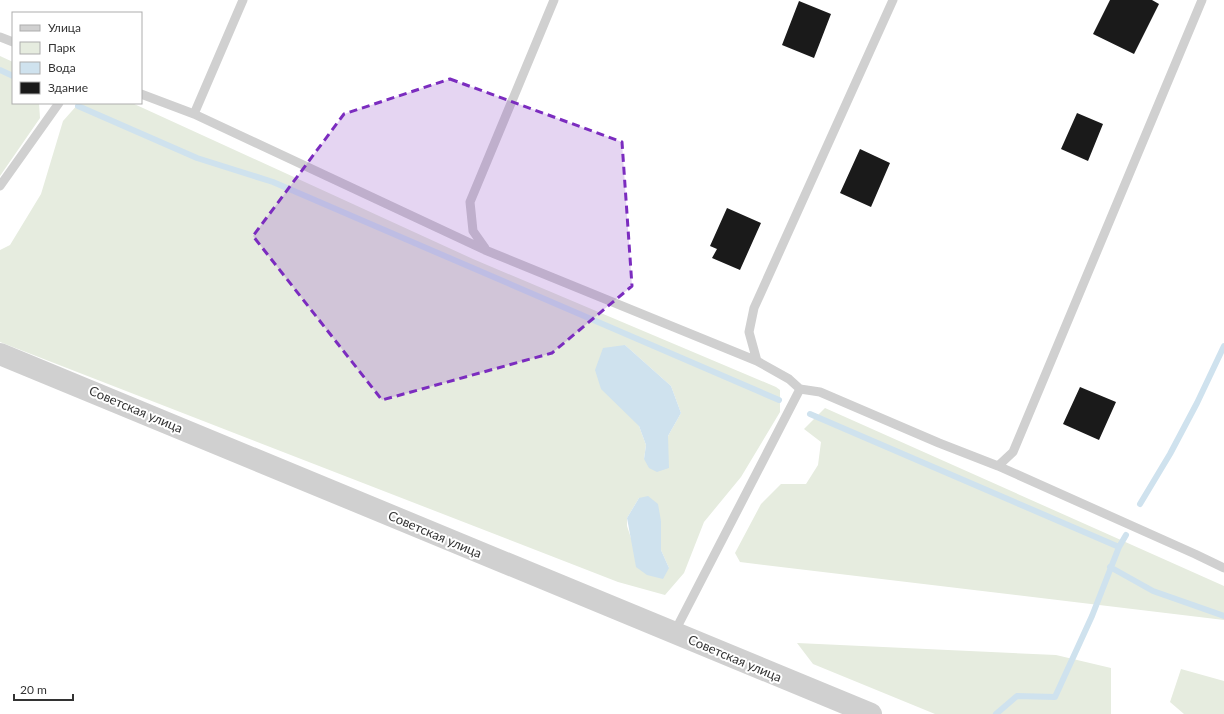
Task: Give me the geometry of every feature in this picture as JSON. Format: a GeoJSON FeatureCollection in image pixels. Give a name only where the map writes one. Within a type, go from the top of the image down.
{"type":"FeatureCollection","features":[{"type":"Feature","properties":{"kind":"street","name":"Советская улица"},"geometry":{"type":"LineString","coordinates":[[0,354],[871,714]]}},
{"type":"Feature","properties":{"kind":"lane"},"geometry":{"type":"LineString","coordinates":[[194,114],[243,0]]}},
{"type":"Feature","properties":{"kind":"lane"},"geometry":{"type":"LineString","coordinates":[[485,250],[473,231],[470,202],[554,0]]}},
{"type":"Feature","properties":{"kind":"lane"},"geometry":{"type":"LineString","coordinates":[[757,361],[749,332],[754,308],[893,0]]}},
{"type":"Feature","properties":{"kind":"lane"},"geometry":{"type":"LineString","coordinates":[[998,466],[1013,452],[1202,0]]}},
{"type":"Feature","properties":{"kind":"lane"},"geometry":{"type":"LineString","coordinates":[[0,37],[12,42]]}},
{"type":"Feature","properties":{"kind":"lane"},"geometry":{"type":"LineString","coordinates":[[142,94],[194,114],[485,250],[757,361],[789,379],[800,389],[820,392],[939,443],[998,466],[1224,568]]}},
{"type":"Feature","properties":{"kind":"lane"},"geometry":{"type":"LineString","coordinates":[[0,186],[58,104]]}},
{"type":"Feature","properties":{"kind":"lane"},"geometry":{"type":"LineString","coordinates":[[674,633],[800,389]]}},
{"type":"Feature","properties":{"kind":"highlighted area"},"geometry":{"type":"Polygon","coordinates":[[[450,79],[622,142],[632,286],[552,353],[382,400],[253,236],[344,114],[450,79]]]}},
{"type":"Feature","properties":{"kind":"green space"},"geometry":{"type":"Polygon","coordinates":[[[0,56],[12,62],[12,104],[39,104],[40,118],[0,176],[0,56]]]}},
{"type":"Feature","properties":{"kind":"green space"},"geometry":{"type":"Polygon","coordinates":[[[78,104],[134,104],[473,259],[776,387],[780,390],[780,412],[741,477],[704,522],[684,573],[665,595],[618,582],[0,342],[0,250],[10,245],[41,194],[63,121],[78,104]],[[625,345],[639,426],[646,445],[644,459],[668,468],[668,436],[681,413],[671,386],[625,345]],[[639,498],[627,518],[627,526],[633,544],[669,568],[661,550],[661,521],[639,498]]]}},
{"type":"Feature","properties":{"kind":"green space"},"geometry":{"type":"Polygon","coordinates":[[[825,408],[1224,586],[1224,620],[740,562],[735,553],[761,504],[781,484],[806,484],[818,465],[821,442],[804,429],[825,408]]]}},
{"type":"Feature","properties":{"kind":"green space"},"geometry":{"type":"Polygon","coordinates":[[[797,643],[1056,655],[1111,668],[1111,714],[935,714],[813,664],[797,643]]]}},
{"type":"Feature","properties":{"kind":"green space"},"geometry":{"type":"Polygon","coordinates":[[[1181,669],[1224,681],[1224,714],[1184,714],[1170,702],[1181,669]]]}},
{"type":"Feature","properties":{"kind":"water"},"geometry":{"type":"Polygon","coordinates":[[[625,345],[671,386],[681,413],[668,436],[669,468],[657,472],[649,468],[644,459],[646,445],[639,426],[601,389],[595,370],[603,348],[625,345]]]}},
{"type":"Feature","properties":{"kind":"water"},"geometry":{"type":"Polygon","coordinates":[[[648,496],[658,504],[661,521],[661,550],[669,568],[663,579],[647,575],[636,567],[627,518],[639,498],[648,496]]]}},
{"type":"Feature","properties":{"kind":"building"},"geometry":{"type":"Polygon","coordinates":[[[1110,0],[1152,0],[1159,4],[1134,54],[1093,34],[1110,0]]]}},
{"type":"Feature","properties":{"kind":"building"},"geometry":{"type":"Polygon","coordinates":[[[799,1],[831,14],[814,58],[782,45],[799,1]]]}},
{"type":"Feature","properties":{"kind":"building"},"geometry":{"type":"Polygon","coordinates":[[[1077,113],[1103,124],[1088,161],[1061,149],[1077,113]]]}},
{"type":"Feature","properties":{"kind":"building"},"geometry":{"type":"Polygon","coordinates":[[[860,149],[890,163],[871,207],[840,193],[860,149]]]}},
{"type":"Feature","properties":{"kind":"building"},"geometry":{"type":"Polygon","coordinates":[[[727,208],[761,223],[740,270],[712,258],[717,249],[710,246],[727,208]]]}},
{"type":"Feature","properties":{"kind":"building"},"geometry":{"type":"Polygon","coordinates":[[[1080,387],[1116,402],[1099,440],[1063,424],[1080,387]]]}},
{"type":"Feature","properties":{"kind":"waterway"},"geometry":{"type":"LineString","coordinates":[[0,70],[12,76]]}},
{"type":"Feature","properties":{"kind":"waterway"},"geometry":{"type":"LineString","coordinates":[[78,106],[197,158],[273,182],[779,400]]}},
{"type":"Feature","properties":{"kind":"waterway"},"geometry":{"type":"LineString","coordinates":[[1140,504],[1170,454],[1197,403],[1224,346]]}},
{"type":"Feature","properties":{"kind":"waterway"},"geometry":{"type":"LineString","coordinates":[[810,414],[1119,547]]}},
{"type":"Feature","properties":{"kind":"waterway"},"geometry":{"type":"LineString","coordinates":[[996,714],[1017,696],[1055,697],[1092,616],[1119,547],[1126,535]]}},
{"type":"Feature","properties":{"kind":"waterway"},"geometry":{"type":"LineString","coordinates":[[1110,567],[1153,591],[1224,616]]}}]}
